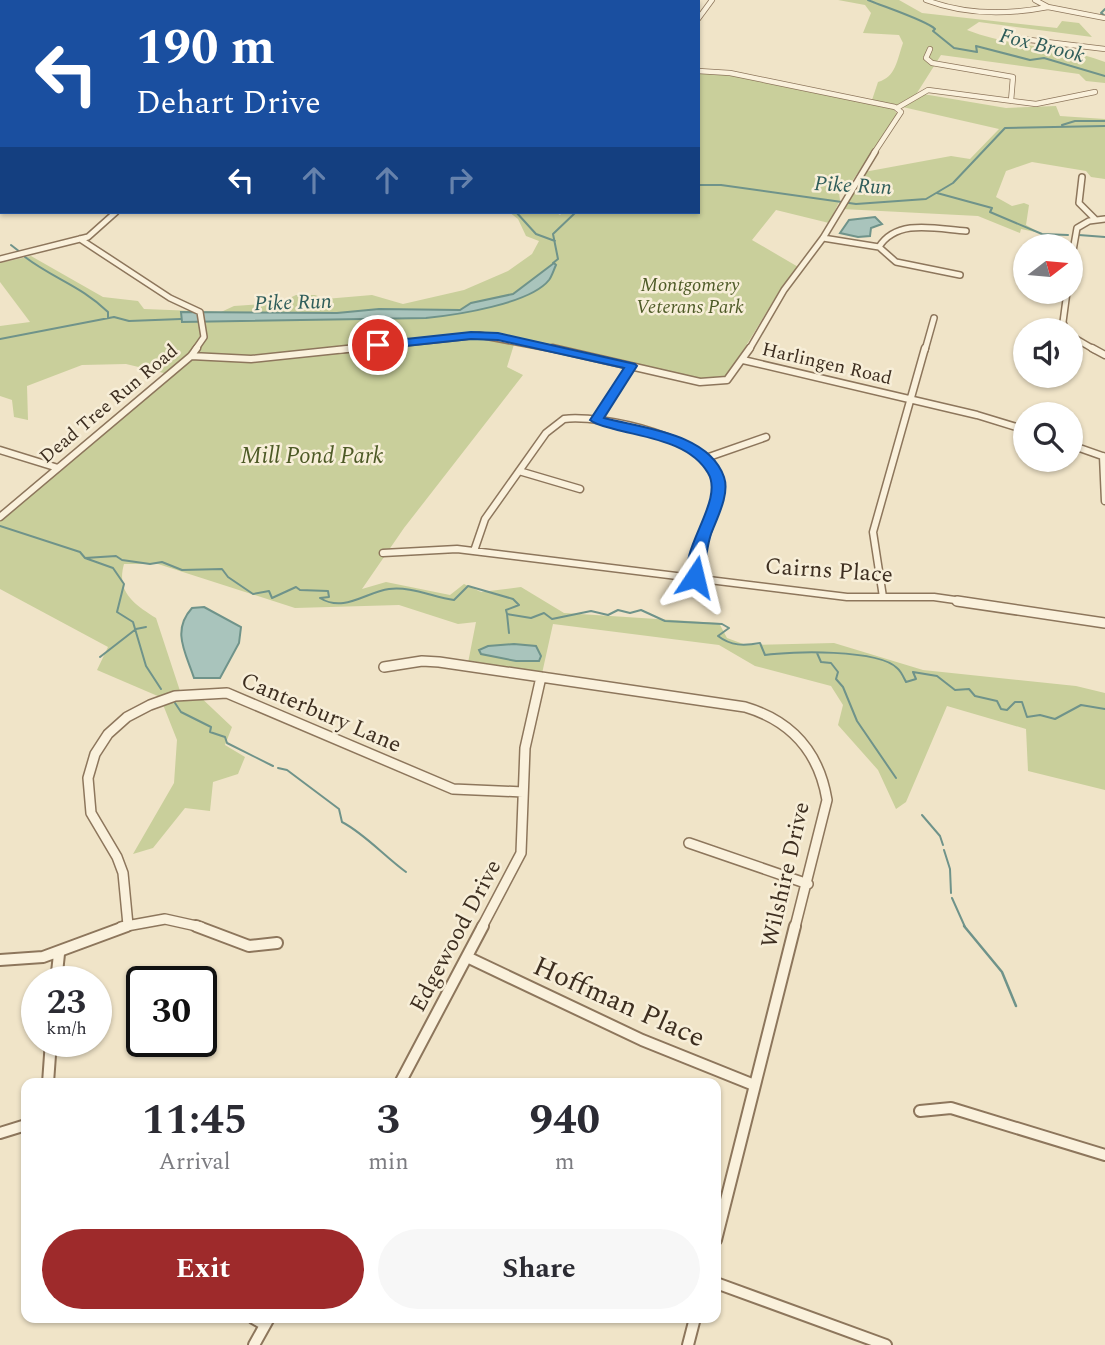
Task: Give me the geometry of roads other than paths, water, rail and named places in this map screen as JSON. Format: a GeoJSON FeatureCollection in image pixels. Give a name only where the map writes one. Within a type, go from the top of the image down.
{"type":"FeatureCollection","features":[{"type":"Feature","properties":{"kind":"street"},"geometry":{"type":"LineString","coordinates":[[700,16],[712,0]]}},
{"type":"Feature","properties":{"kind":"street"},"geometry":{"type":"LineString","coordinates":[[926,0],[944,6],[995,12],[1048,7]]}},
{"type":"Feature","properties":{"kind":"street"},"geometry":{"type":"LineString","coordinates":[[1035,0],[1048,7],[1105,18]]}},
{"type":"Feature","properties":{"kind":"street"},"geometry":{"type":"LineString","coordinates":[[1013,38],[1105,49]]}},
{"type":"Feature","properties":{"kind":"street"},"geometry":{"type":"LineString","coordinates":[[930,49],[926,58],[932,63],[1012,76],[1015,81],[1011,101]]}},
{"type":"Feature","properties":{"kind":"street"},"geometry":{"type":"LineString","coordinates":[[700,71],[730,73],[897,108],[910,103],[918,93],[928,90],[1042,104],[1095,92]]}},
{"type":"Feature","properties":{"kind":"street","name":"Harlingen Road"},"geometry":{"type":"LineString","coordinates":[[897,108],[901,113],[898,120],[823,238],[781,294],[743,360],[1013,427]]}},
{"type":"Feature","properties":{"kind":"street"},"geometry":{"type":"LineString","coordinates":[[1082,177],[1079,203],[1095,219]]}},
{"type":"Feature","properties":{"kind":"street"},"geometry":{"type":"LineString","coordinates":[[0,259],[93,234],[114,214]]}},
{"type":"Feature","properties":{"kind":"street"},"geometry":{"type":"LineString","coordinates":[[1075,234],[1082,224],[1095,219],[1105,219]]}},
{"type":"Feature","properties":{"kind":"street"},"geometry":{"type":"LineString","coordinates":[[879,247],[886,234],[898,230],[966,230]]}},
{"type":"Feature","properties":{"kind":"street"},"geometry":{"type":"LineString","coordinates":[[823,238],[879,247],[896,262],[960,275]]}},
{"type":"Feature","properties":{"kind":"street","name":"Dead Tree Run Road"},"geometry":{"type":"LineString","coordinates":[[0,517],[191,356],[204,337],[200,312],[183,305],[80,239]]}},
{"type":"Feature","properties":{"kind":"street"},"geometry":{"type":"LineString","coordinates":[[883,597],[873,532],[934,318]]}},
{"type":"Feature","properties":{"kind":"street"},"geometry":{"type":"LineString","coordinates":[[191,356],[251,359],[479,335],[513,339],[713,384],[730,378],[743,360]]}},
{"type":"Feature","properties":{"kind":"street"},"geometry":{"type":"LineString","coordinates":[[1083,343],[1105,355]]}},
{"type":"Feature","properties":{"kind":"street"},"geometry":{"type":"LineString","coordinates":[[596,420],[631,366]]}},
{"type":"Feature","properties":{"kind":"street"},"geometry":{"type":"LineString","coordinates":[[474,551],[485,519],[556,422],[567,418],[596,420],[674,440],[706,458],[715,471],[719,485],[698,554],[695,577]]}},
{"type":"Feature","properties":{"kind":"street"},"geometry":{"type":"LineString","coordinates":[[706,458],[766,437]]}},
{"type":"Feature","properties":{"kind":"street"},"geometry":{"type":"LineString","coordinates":[[1083,449],[1104,456],[1105,501]]}},
{"type":"Feature","properties":{"kind":"street"},"geometry":{"type":"LineString","coordinates":[[0,450],[58,468]]}},
{"type":"Feature","properties":{"kind":"street"},"geometry":{"type":"LineString","coordinates":[[519,471],[580,489]]}},
{"type":"Feature","properties":{"kind":"street","name":"Cairns Place"},"geometry":{"type":"LineString","coordinates":[[383,553],[441,548],[474,551],[847,597],[934,597],[1105,623]]}},
{"type":"Feature","properties":{"kind":"street","name":"Wilshire Drive"},"geometry":{"type":"LineString","coordinates":[[384,667],[422,661],[745,706],[770,715],[788,726],[811,750],[826,783],[827,800],[808,884],[721,1220]]}},
{"type":"Feature","properties":{"kind":"street","name":"Edgewood Drive"},"geometry":{"type":"LineString","coordinates":[[403,1078],[521,853],[525,748],[541,677]]}},
{"type":"Feature","properties":{"kind":"street","name":"Canterbury Lane"},"geometry":{"type":"LineString","coordinates":[[128,925],[123,872],[90,812],[88,772],[95,753],[113,729],[141,708],[163,698],[196,691],[227,693],[453,789],[523,792]]}},
{"type":"Feature","properties":{"kind":"street"},"geometry":{"type":"LineString","coordinates":[[689,843],[808,884]]}},
{"type":"Feature","properties":{"kind":"street"},"geometry":{"type":"LineString","coordinates":[[0,960],[37,960],[59,954],[128,925],[176,919],[198,924],[248,947],[277,943]]}},
{"type":"Feature","properties":{"kind":"street"},"geometry":{"type":"LineString","coordinates":[[58,966],[59,954]]}},
{"type":"Feature","properties":{"kind":"street","name":"Hoffman Place"},"geometry":{"type":"LineString","coordinates":[[467,957],[642,1040],[754,1085]]}},
{"type":"Feature","properties":{"kind":"street"},"geometry":{"type":"LineString","coordinates":[[48,1078],[50,1057]]}},
{"type":"Feature","properties":{"kind":"street"},"geometry":{"type":"LineString","coordinates":[[920,1111],[951,1108],[1105,1155]]}},
{"type":"Feature","properties":{"kind":"street"},"geometry":{"type":"LineString","coordinates":[[0,1133],[21,1127]]}},
{"type":"Feature","properties":{"kind":"street"},"geometry":{"type":"LineString","coordinates":[[721,1285],[886,1345]]}},
{"type":"Feature","properties":{"kind":"street"},"geometry":{"type":"LineString","coordinates":[[254,1345],[266,1323]]}},
{"type":"Feature","properties":{"kind":"street"},"geometry":{"type":"LineString","coordinates":[[688,1345],[694,1323]]}},
{"type":"Feature","properties":{"kind":"water"},"geometry":{"type":"Polygon","coordinates":[[[875,217],[882,224],[871,228],[870,236],[858,237],[840,233],[849,220],[875,217]]]}},
{"type":"Feature","properties":{"kind":"water"},"geometry":{"type":"Polygon","coordinates":[[[554,263],[556,265],[549,280],[526,296],[492,307],[455,314],[426,318],[182,322],[181,312],[337,313],[379,309],[460,310],[471,303],[513,294],[554,263]]]}},
{"type":"Feature","properties":{"kind":"water"},"geometry":{"type":"Polygon","coordinates":[[[204,607],[241,627],[239,643],[220,678],[194,678],[184,651],[182,625],[192,608],[204,607]]]}},
{"type":"Feature","properties":{"kind":"water"},"geometry":{"type":"Polygon","coordinates":[[[488,646],[536,646],[541,656],[539,661],[516,661],[481,654],[479,650],[488,646]]]}},
{"type":"Feature","properties":{"kind":"waterway","name":"Fox Brook"},"geometry":{"type":"LineString","coordinates":[[868,0],[931,26],[935,29],[933,31],[954,48],[977,52],[976,46],[1030,60],[1044,58],[1105,76]]}},
{"type":"Feature","properties":{"kind":"waterway"},"geometry":{"type":"LineString","coordinates":[[1104,15],[1101,13],[1105,9]]}},
{"type":"Feature","properties":{"kind":"waterway","name":"Fox Brook"},"geometry":{"type":"LineString","coordinates":[[1062,125],[1075,121],[1105,121]]}},
{"type":"Feature","properties":{"kind":"waterway","name":"Pike Run"},"geometry":{"type":"LineString","coordinates":[[700,185],[721,185],[856,204],[926,199],[953,183],[1005,128],[1105,126]]}},
{"type":"Feature","properties":{"kind":"waterway"},"geometry":{"type":"LineString","coordinates":[[937,193],[992,208],[990,212],[1042,234]]}},
{"type":"Feature","properties":{"kind":"waterway"},"geometry":{"type":"LineString","coordinates":[[518,214],[536,234],[554,241]]}},
{"type":"Feature","properties":{"kind":"waterway","name":"Pike Run"},"geometry":{"type":"LineString","coordinates":[[554,241],[553,234],[574,214]]}},
{"type":"Feature","properties":{"kind":"waterway"},"geometry":{"type":"LineString","coordinates":[[1083,235],[1105,237]]}},
{"type":"Feature","properties":{"kind":"waterway","name":"Pike Run"},"geometry":{"type":"LineString","coordinates":[[553,263],[558,259],[554,241]]}},
{"type":"Feature","properties":{"kind":"waterway"},"geometry":{"type":"LineString","coordinates":[[11,245],[20,252]]}},
{"type":"Feature","properties":{"kind":"waterway"},"geometry":{"type":"LineString","coordinates":[[25,257],[98,303],[108,312],[108,318]]}},
{"type":"Feature","properties":{"kind":"waterway","name":"Pike Run"},"geometry":{"type":"LineString","coordinates":[[0,339],[114,317],[129,321],[181,319]]}},
{"type":"Feature","properties":{"kind":"waterway"},"geometry":{"type":"LineString","coordinates":[[0,526],[80,552],[85,558]]}},
{"type":"Feature","properties":{"kind":"waterway"},"geometry":{"type":"LineString","coordinates":[[85,558],[116,556],[122,560],[150,564],[162,562],[182,570],[222,569],[228,577],[253,594],[269,591],[272,598],[296,587],[300,590],[328,591],[329,597],[320,598],[338,603],[397,588],[454,600],[468,586],[513,599],[519,605],[506,610],[507,614]]}},
{"type":"Feature","properties":{"kind":"waterway"},"geometry":{"type":"LineString","coordinates":[[85,558],[113,568],[124,584],[117,612],[133,622],[135,630]]}},
{"type":"Feature","properties":{"kind":"waterway"},"geometry":{"type":"LineString","coordinates":[[507,614],[531,618],[544,613],[552,619],[591,611],[608,615],[618,610],[630,613],[641,610],[665,621],[722,624],[729,628],[718,636],[738,644],[760,643],[765,655],[813,652],[872,657],[897,668],[906,682],[916,679],[913,672],[937,676],[955,690],[969,689],[975,696],[997,701],[1001,709],[1007,710],[1015,702],[1022,702],[1027,717],[1040,715],[1055,719],[1081,705],[1105,709]]}},
{"type":"Feature","properties":{"kind":"waterway"},"geometry":{"type":"LineString","coordinates":[[507,614],[509,633]]}},
{"type":"Feature","properties":{"kind":"waterway"},"geometry":{"type":"LineString","coordinates":[[135,630],[146,627]]}},
{"type":"Feature","properties":{"kind":"waterway"},"geometry":{"type":"LineString","coordinates":[[100,657],[135,630]]}},
{"type":"Feature","properties":{"kind":"waterway"},"geometry":{"type":"LineString","coordinates":[[135,630],[146,666],[161,689]]}},
{"type":"Feature","properties":{"kind":"waterway"},"geometry":{"type":"LineString","coordinates":[[817,653],[821,662],[831,663],[838,672],[836,679],[843,687],[857,721],[896,778]]}},
{"type":"Feature","properties":{"kind":"waterway"},"geometry":{"type":"LineString","coordinates":[[175,703],[181,712],[211,727],[210,732],[225,737],[227,743],[273,766]]}},
{"type":"Feature","properties":{"kind":"waterway"},"geometry":{"type":"LineString","coordinates":[[278,768],[287,770],[339,809],[342,822],[406,872]]}},
{"type":"Feature","properties":{"kind":"waterway"},"geometry":{"type":"LineString","coordinates":[[922,815],[940,836],[943,845]]}},
{"type":"Feature","properties":{"kind":"waterway"},"geometry":{"type":"LineString","coordinates":[[944,850],[950,869],[951,893]]}},
{"type":"Feature","properties":{"kind":"waterway"},"geometry":{"type":"LineString","coordinates":[[952,898],[965,927]]}},
{"type":"Feature","properties":{"kind":"waterway"},"geometry":{"type":"LineString","coordinates":[[964,926],[1002,972],[1016,1006]]}},
{"type":"Feature","properties":{"kind":"park label","name":"Montgomery Veterans Park"},"geometry":{"type":"Point","coordinates":[690,296]}},
{"type":"Feature","properties":{"kind":"park label","name":"Mill Pond Park"},"geometry":{"type":"Point","coordinates":[312,456]}}]}
